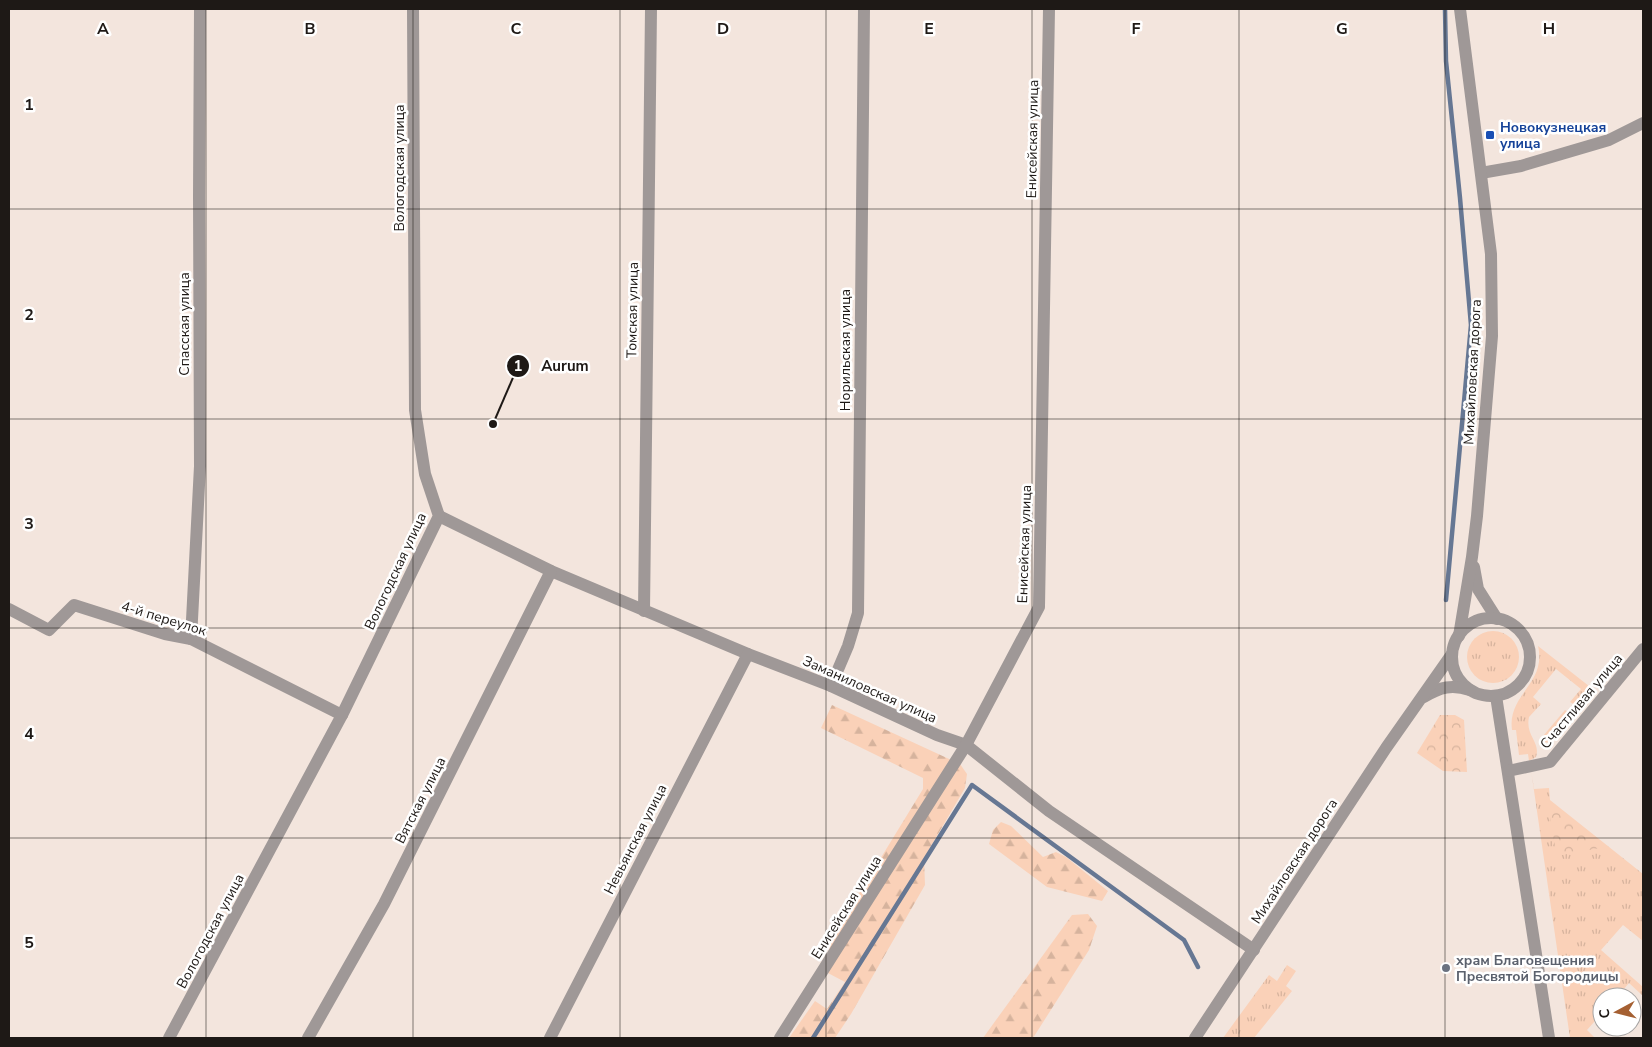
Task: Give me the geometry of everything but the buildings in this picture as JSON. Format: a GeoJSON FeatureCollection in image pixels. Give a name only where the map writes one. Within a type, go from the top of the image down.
{"type":"FeatureCollection","features":[{"type":"Feature","properties":{"kind":"street","name":"Спасская улица"},"geometry":{"type":"LineString","coordinates":[[191,639],[200,466],[200,9]]}},
{"type":"Feature","properties":{"kind":"street","name":"Вологодская улица"},"geometry":{"type":"LineString","coordinates":[[169,1038],[342,715],[439,516],[425,474],[415,410],[413,9]]}},
{"type":"Feature","properties":{"kind":"street","name":"Томская улица"},"geometry":{"type":"LineString","coordinates":[[644,611],[651,9]]}},
{"type":"Feature","properties":{"kind":"street","name":"Норильская улица"},"geometry":{"type":"LineString","coordinates":[[831,686],[848,646],[858,613],[864,9]]}},
{"type":"Feature","properties":{"kind":"street","name":"Енисейская улица"},"geometry":{"type":"LineString","coordinates":[[780,1038],[966,745],[1039,607],[1049,9]]}},
{"type":"Feature","properties":{"kind":"street","name":"Михайловская дорога"},"geometry":{"type":"LineString","coordinates":[[1459,636],[1477,516],[1492,336],[1491,254],[1460,9]]}},
{"type":"Feature","properties":{"kind":"street"},"geometry":{"type":"LineString","coordinates":[[1481,173],[1521,166],[1609,140],[1643,123]]}},
{"type":"Feature","properties":{"kind":"street","name":"Заманиловская улица"},"geometry":{"type":"LineString","coordinates":[[439,516],[551,570],[644,611],[831,686],[937,734],[966,745],[1049,811],[1254,950]]}},
{"type":"Feature","properties":{"kind":"street","name":"Михайловская дорога"},"geometry":{"type":"LineString","coordinates":[[1472,558],[1478,589],[1497,619]]}},
{"type":"Feature","properties":{"kind":"street","name":"Вятская улица"},"geometry":{"type":"LineString","coordinates":[[308,1038],[384,904],[551,570]]}},
{"type":"Feature","properties":{"kind":"street","name":"4-й переулок"},"geometry":{"type":"LineString","coordinates":[[9,609],[49,630],[74,605],[165,634],[191,639],[342,715]]}},
{"type":"Feature","properties":{"kind":"street"},"geometry":{"type":"LineString","coordinates":[[1497,619],[1514,626],[1521,633],[1526,641],[1530,659],[1528,668],[1519,684],[1512,690],[1496,696],[1486,696],[1470,690],[1458,678],[1452,662],[1452,654],[1459,636],[1466,628],[1475,622],[1497,619]]}},
{"type":"Feature","properties":{"kind":"street","name":"Счастливая улица"},"geometry":{"type":"LineString","coordinates":[[1508,771],[1550,762],[1643,649]]}},
{"type":"Feature","properties":{"kind":"street","name":"Невьянская улица"},"geometry":{"type":"LineString","coordinates":[[550,1038],[748,654]]}},
{"type":"Feature","properties":{"kind":"street","name":"Михайловская дорога"},"geometry":{"type":"LineString","coordinates":[[1195,1038],[1386,748],[1452,654]]}},
{"type":"Feature","properties":{"kind":"street","name":"Михайловская дорога"},"geometry":{"type":"LineString","coordinates":[[1420,700],[1442,687],[1459,686],[1470,690]]}},
{"type":"Feature","properties":{"kind":"street"},"geometry":{"type":"LineString","coordinates":[[1496,696],[1549,1038]]}},
{"type":"Feature","properties":{"kind":"green space"},"geometry":{"type":"Polygon","coordinates":[[[1493,631],[1507,635],[1515,643],[1519,657],[1515,671],[1507,679],[1493,683],[1479,679],[1471,671],[1467,657],[1471,643],[1479,635],[1493,631]]]}},
{"type":"Feature","properties":{"kind":"green space"},"geometry":{"type":"Polygon","coordinates":[[[1538,646],[1594,690],[1581,704],[1575,705],[1570,702],[1581,689],[1556,669],[1533,697],[1541,704],[1529,717],[1529,729],[1537,752],[1536,757],[1529,761],[1528,754],[1519,755],[1516,730],[1512,730],[1512,718],[1515,707],[1537,670],[1539,659],[1538,646]]]}},
{"type":"Feature","properties":{"kind":"green space"},"geometry":{"type":"Polygon","coordinates":[[[832,705],[960,764],[967,774],[965,788],[924,858],[925,885],[851,1014],[835,1038],[789,1038],[815,1001],[827,1009],[845,982],[826,972],[825,964],[833,936],[923,789],[923,778],[821,728],[832,705]]]}},
{"type":"Feature","properties":{"kind":"green space"},"geometry":{"type":"Polygon","coordinates":[[[1565,710],[1570,713],[1571,719],[1549,743],[1545,742],[1543,736],[1565,710]]]}},
{"type":"Feature","properties":{"kind":"green space"},"geometry":{"type":"Polygon","coordinates":[[[1440,715],[1455,715],[1464,720],[1467,772],[1443,771],[1417,753],[1440,715]]]}},
{"type":"Feature","properties":{"kind":"green space"},"geometry":{"type":"Polygon","coordinates":[[[1531,770],[1534,789],[1549,788],[1550,800],[1643,874],[1643,941],[1623,925],[1601,950],[1643,987],[1643,996],[1642,987],[1633,987],[1629,983],[1626,987],[1592,987],[1592,1024],[1587,1030],[1595,1038],[1570,1038],[1531,770]]]}},
{"type":"Feature","properties":{"kind":"green space"},"geometry":{"type":"Polygon","coordinates":[[[1556,808],[1602,842],[1600,848],[1562,855],[1556,852],[1549,811],[1556,808]]]}},
{"type":"Feature","properties":{"kind":"green space"},"geometry":{"type":"Polygon","coordinates":[[[1001,822],[1011,826],[1043,857],[1056,852],[1066,857],[1108,891],[1102,901],[1047,887],[989,844],[993,830],[1001,822]]]}},
{"type":"Feature","properties":{"kind":"green space"},"geometry":{"type":"Polygon","coordinates":[[[1088,914],[1097,926],[1089,950],[1033,1038],[983,1038],[1072,915],[1088,914]]]}},
{"type":"Feature","properties":{"kind":"green space"},"geometry":{"type":"Polygon","coordinates":[[[1287,965],[1296,971],[1286,986],[1292,991],[1254,1038],[1223,1038],[1269,975],[1277,981],[1287,965]]]}},
{"type":"Feature","properties":{"kind":"waterway"},"geometry":{"type":"LineString","coordinates":[[1445,9],[1446,61],[1471,325],[1446,600]]}},
{"type":"Feature","properties":{"kind":"waterway"},"geometry":{"type":"LineString","coordinates":[[813,1038],[972,785],[1184,940],[1198,967]]}},
{"type":"Feature","properties":{"kind":"place","name":"Новокузнецкая улица"},"geometry":{"type":"Point","coordinates":[1490,135]}},
{"type":"Feature","properties":{"kind":"place","name":"Aurum"},"geometry":{"type":"Point","coordinates":[493,424]}},
{"type":"Feature","properties":{"kind":"place","name":"храм Благовещения Пресвятой Богородицы"},"geometry":{"type":"Point","coordinates":[1446,968]}}]}
